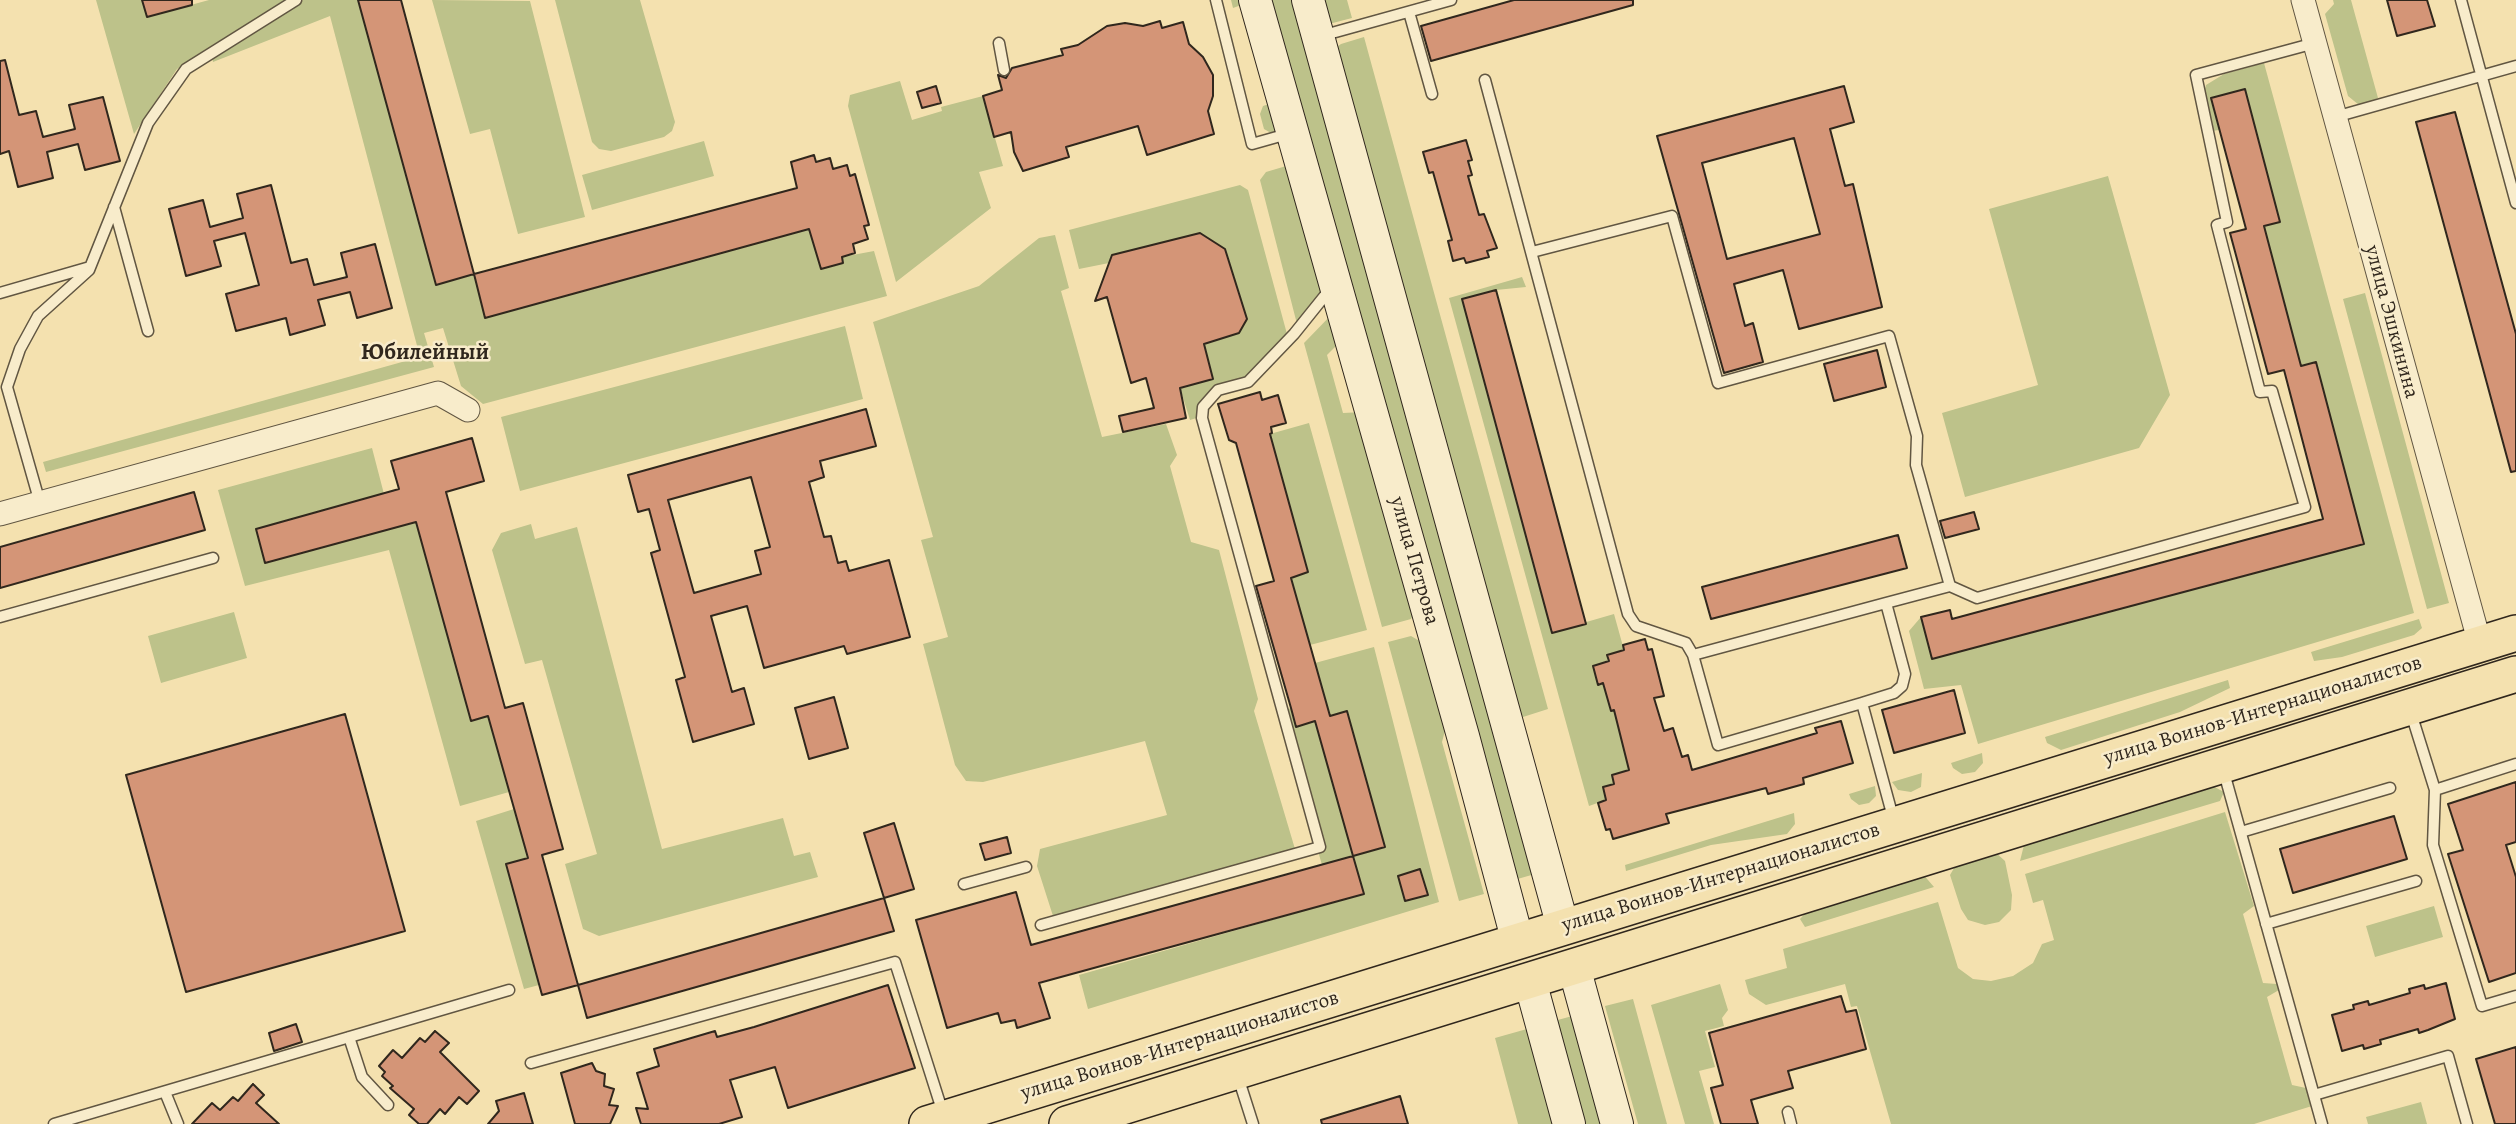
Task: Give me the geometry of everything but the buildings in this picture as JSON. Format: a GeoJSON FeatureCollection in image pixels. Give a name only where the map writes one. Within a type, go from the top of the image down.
{"type":"FeatureCollection","features":[{"type":"Feature","properties":{"kind":"main road","name":"улица Петрова"},"geometry":{"type":"LineString","coordinates":[[1255,0],[1569,1124]]}},
{"type":"Feature","properties":{"kind":"main road"},"geometry":{"type":"LineString","coordinates":[[1308,0],[1617,1124]]}},
{"type":"Feature","properties":{"kind":"main road","name":"улица Воинов-Интернационалистов"},"geometry":{"type":"LineString","coordinates":[[936,1121],[2516,633]]}},
{"type":"Feature","properties":{"kind":"main road","name":"улица Воинов-Интернационалистов"},"geometry":{"type":"LineString","coordinates":[[1067,1124],[2516,674]]}},
{"type":"Feature","properties":{"kind":"street","name":"улица Эшкинина"},"geometry":{"type":"LineString","coordinates":[[2303,0],[2480,644]]}},
{"type":"Feature","properties":{"kind":"street"},"geometry":{"type":"LineString","coordinates":[[0,514],[438,393],[468,410]]}},
{"type":"Feature","properties":{"kind":"lane"},"geometry":{"type":"LineString","coordinates":[[40,503],[7,387],[20,349],[38,316],[89,267],[148,123],[186,69],[296,0]]}},
{"type":"Feature","properties":{"kind":"lane"},"geometry":{"type":"LineString","coordinates":[[1216,0],[1252,144],[1293,133]]}},
{"type":"Feature","properties":{"kind":"lane"},"geometry":{"type":"LineString","coordinates":[[1318,37],[1451,0]]}},
{"type":"Feature","properties":{"kind":"lane"},"geometry":{"type":"LineString","coordinates":[[2461,0],[2516,203]]}},
{"type":"Feature","properties":{"kind":"lane"},"geometry":{"type":"LineString","coordinates":[[1409,12],[1432,94]]}},
{"type":"Feature","properties":{"kind":"lane"},"geometry":{"type":"LineString","coordinates":[[999,43],[1004,70]]}},
{"type":"Feature","properties":{"kind":"lane"},"geometry":{"type":"LineString","coordinates":[[1693,655],[1950,586],[1978,598],[2305,507],[2272,391],[2260,392],[2217,225],[2227,222],[2196,75],[2315,43]]}},
{"type":"Feature","properties":{"kind":"lane"},"geometry":{"type":"LineString","coordinates":[[2335,117],[2516,66]]}},
{"type":"Feature","properties":{"kind":"lane"},"geometry":{"type":"LineString","coordinates":[[1485,80],[1628,614],[1636,626],[1686,643],[1693,655],[1718,745],[1894,693],[1902,686],[1905,674],[1886,603]]}},
{"type":"Feature","properties":{"kind":"lane"},"geometry":{"type":"LineString","coordinates":[[114,207],[148,331]]}},
{"type":"Feature","properties":{"kind":"lane"},"geometry":{"type":"LineString","coordinates":[[1532,252],[1672,216],[1718,383],[1889,336],[1917,436],[1916,466],[1950,586]]}},
{"type":"Feature","properties":{"kind":"lane"},"geometry":{"type":"LineString","coordinates":[[0,293],[89,267]]}},
{"type":"Feature","properties":{"kind":"lane"},"geometry":{"type":"LineString","coordinates":[[1041,925],[1320,847],[1202,418],[1203,407],[1218,390],[1248,382],[1294,334],[1335,283]]}},
{"type":"Feature","properties":{"kind":"lane"},"geometry":{"type":"LineString","coordinates":[[0,617],[213,558]]}},
{"type":"Feature","properties":{"kind":"lane"},"geometry":{"type":"LineString","coordinates":[[1862,703],[1895,824]]}},
{"type":"Feature","properties":{"kind":"lane"},"geometry":{"type":"LineString","coordinates":[[2409,708],[2435,790],[2433,845],[2482,1006],[2516,996]]}},
{"type":"Feature","properties":{"kind":"lane"},"geometry":{"type":"LineString","coordinates":[[2435,790],[2516,764]]}},
{"type":"Feature","properties":{"kind":"lane"},"geometry":{"type":"LineString","coordinates":[[2222,766],[2322,1124]]}},
{"type":"Feature","properties":{"kind":"lane"},"geometry":{"type":"LineString","coordinates":[[2241,832],[2390,788]]}},
{"type":"Feature","properties":{"kind":"lane"},"geometry":{"type":"LineString","coordinates":[[964,884],[1026,867]]}},
{"type":"Feature","properties":{"kind":"lane"},"geometry":{"type":"LineString","coordinates":[[2266,924],[2416,881]]}},
{"type":"Feature","properties":{"kind":"lane"},"geometry":{"type":"LineString","coordinates":[[531,1063],[895,962],[936,1121]]}},
{"type":"Feature","properties":{"kind":"lane"},"geometry":{"type":"LineString","coordinates":[[54,1124],[509,990]]}},
{"type":"Feature","properties":{"kind":"lane"},"geometry":{"type":"LineString","coordinates":[[349,1037],[362,1077],[388,1105]]}},
{"type":"Feature","properties":{"kind":"lane"},"geometry":{"type":"LineString","coordinates":[[2314,1095],[2448,1056],[2468,1124]]}},
{"type":"Feature","properties":{"kind":"lane"},"geometry":{"type":"LineString","coordinates":[[1237,1072],[1253,1124]]}},
{"type":"Feature","properties":{"kind":"lane"},"geometry":{"type":"LineString","coordinates":[[164,1092],[178,1124]]}},
{"type":"Feature","properties":{"kind":"lane"},"geometry":{"type":"LineString","coordinates":[[1788,1112],[1791,1124]]}},
{"type":"Feature","properties":{"kind":"green space"},"geometry":{"type":"Polygon","coordinates":[[[96,0],[142,0],[147,17],[209,0],[290,0],[177,69],[134,134],[96,0]]]}},
{"type":"Feature","properties":{"kind":"green space"},"geometry":{"type":"Polygon","coordinates":[[[303,0],[358,0],[436,285],[474,274],[485,318],[809,229],[821,269],[843,263],[842,257],[874,251],[887,296],[483,404],[461,386],[443,328],[424,333],[434,367],[46,472],[43,462],[420,357],[330,16],[213,62],[212,57],[303,0]]]}},
{"type":"Feature","properties":{"kind":"green space"},"geometry":{"type":"Polygon","coordinates":[[[432,0],[530,1],[585,217],[518,234],[490,129],[470,134],[432,0]]]}},
{"type":"Feature","properties":{"kind":"green space"},"geometry":{"type":"Polygon","coordinates":[[[555,0],[640,0],[675,122],[672,131],[664,137],[611,151],[599,149],[592,142],[555,0]]]}},
{"type":"Feature","properties":{"kind":"green space"},"geometry":{"type":"Polygon","coordinates":[[[1231,0],[1250,0],[1281,131],[1271,133],[1264,129],[1260,114],[1263,106],[1272,103],[1244,4],[1233,8],[1231,0]]]}},
{"type":"Feature","properties":{"kind":"green space"},"geometry":{"type":"Polygon","coordinates":[[[1272,0],[1295,0],[1535,874],[1514,880],[1272,0]]]}},
{"type":"Feature","properties":{"kind":"green space"},"geometry":{"type":"Polygon","coordinates":[[[1318,0],[1347,0],[1352,18],[1325,25],[1318,0]]]}},
{"type":"Feature","properties":{"kind":"green space"},"geometry":{"type":"Polygon","coordinates":[[[2333,0],[2351,0],[2378,98],[2371,102],[2359,105],[2348,96],[2325,14],[2334,4],[2333,0]]]}},
{"type":"Feature","properties":{"kind":"green space"},"geometry":{"type":"Polygon","coordinates":[[[1364,37],[1548,709],[1523,717],[1504,683],[1331,51],[1341,44],[1364,37]]]}},
{"type":"Feature","properties":{"kind":"green space"},"geometry":{"type":"Polygon","coordinates":[[[2264,63],[2414,613],[1978,744],[1961,685],[1924,689],[1909,631],[1921,617],[1932,659],[2364,544],[2316,362],[2301,366],[2264,226],[2280,222],[2245,90],[2211,98],[2219,130],[2212,131],[2203,96],[2206,85],[2224,74],[2264,63]]]}},
{"type":"Feature","properties":{"kind":"green space"},"geometry":{"type":"Polygon","coordinates":[[[900,81],[912,120],[942,111],[941,107],[983,96],[1003,166],[979,172],[991,208],[896,282],[848,106],[850,95],[900,81]]]}},
{"type":"Feature","properties":{"kind":"green space"},"geometry":{"type":"Polygon","coordinates":[[[704,141],[714,176],[592,210],[582,175],[704,141]]]}},
{"type":"Feature","properties":{"kind":"green space"},"geometry":{"type":"Polygon","coordinates":[[[1293,164],[1328,285],[1297,324],[1260,180],[1266,172],[1293,164]]]}},
{"type":"Feature","properties":{"kind":"green space"},"geometry":{"type":"Polygon","coordinates":[[[2108,176],[2170,395],[2139,448],[1965,497],[1942,413],[2038,385],[1989,209],[2108,176]]]}},
{"type":"Feature","properties":{"kind":"green space"},"geometry":{"type":"Polygon","coordinates":[[[1240,185],[1248,190],[1287,334],[1247,378],[1215,389],[1200,417],[1190,420],[1180,388],[1213,378],[1204,344],[1239,333],[1247,319],[1109,263],[1079,269],[1069,230],[1240,185]]]}},
{"type":"Feature","properties":{"kind":"green space"},"geometry":{"type":"Polygon","coordinates":[[[1055,235],[1069,288],[1061,291],[1102,437],[1166,424],[1177,455],[1170,466],[1191,542],[1219,550],[1258,699],[1254,711],[1295,849],[1053,916],[1037,866],[1040,849],[1167,815],[1145,741],[983,782],[966,781],[955,765],[923,644],[948,637],[921,540],[933,537],[873,322],[979,286],[1039,238],[1055,235]]]}},
{"type":"Feature","properties":{"kind":"green space"},"geometry":{"type":"Polygon","coordinates":[[[1522,277],[1526,287],[1496,290],[1462,300],[1552,632],[1614,614],[1624,650],[1608,655],[1609,661],[1593,666],[1598,684],[1603,683],[1614,710],[1630,770],[1612,775],[1614,784],[1603,787],[1606,800],[1589,806],[1449,298],[1522,277]]]}},
{"type":"Feature","properties":{"kind":"green space"},"geometry":{"type":"Polygon","coordinates":[[[2365,293],[2449,603],[2427,609],[2343,299],[2365,293]]]}},
{"type":"Feature","properties":{"kind":"green space"},"geometry":{"type":"Polygon","coordinates":[[[1335,311],[1343,339],[1327,355],[1343,413],[1363,412],[1416,609],[1411,619],[1382,627],[1304,343],[1335,311]]]}},
{"type":"Feature","properties":{"kind":"green space"},"geometry":{"type":"Polygon","coordinates":[[[845,326],[863,399],[520,491],[501,417],[845,326]]]}},
{"type":"Feature","properties":{"kind":"green space"},"geometry":{"type":"Polygon","coordinates":[[[1309,423],[1367,630],[1310,645],[1291,577],[1308,572],[1270,434],[1309,423]]]}},
{"type":"Feature","properties":{"kind":"green space"},"geometry":{"type":"Polygon","coordinates":[[[372,448],[384,494],[256,529],[265,563],[400,526],[415,518],[488,716],[509,792],[460,806],[389,550],[245,586],[218,490],[372,448]]]}},
{"type":"Feature","properties":{"kind":"green space"},"geometry":{"type":"Polygon","coordinates":[[[531,524],[535,539],[577,527],[662,849],[783,818],[794,856],[810,852],[818,877],[599,936],[583,929],[565,864],[597,854],[542,660],[525,664],[492,550],[501,533],[531,524]]]}},
{"type":"Feature","properties":{"kind":"green space"},"geometry":{"type":"Polygon","coordinates":[[[234,612],[247,658],[161,683],[148,636],[234,612]]]}},
{"type":"Feature","properties":{"kind":"green space"},"geometry":{"type":"Polygon","coordinates":[[[2419,619],[2422,628],[2414,635],[2342,657],[2314,661],[2311,652],[2419,619]]]}},
{"type":"Feature","properties":{"kind":"green space"},"geometry":{"type":"Polygon","coordinates":[[[1411,636],[1423,643],[1447,723],[1442,742],[1484,894],[1459,901],[1388,642],[1411,636]]]}},
{"type":"Feature","properties":{"kind":"green space"},"geometry":{"type":"Polygon","coordinates":[[[1374,647],[1439,902],[1088,1009],[1079,975],[1363,894],[1353,857],[1322,865],[1278,712],[1291,708],[1296,727],[1315,721],[1353,856],[1385,847],[1347,712],[1330,716],[1315,663],[1374,647]]]}},
{"type":"Feature","properties":{"kind":"green space"},"geometry":{"type":"Polygon","coordinates":[[[2228,680],[2230,688],[2180,712],[2061,750],[2047,743],[2045,737],[2228,680]]]}},
{"type":"Feature","properties":{"kind":"green space"},"geometry":{"type":"Polygon","coordinates":[[[1982,753],[1983,763],[1975,772],[1962,774],[1953,768],[1951,763],[1982,753]]]}},
{"type":"Feature","properties":{"kind":"green space"},"geometry":{"type":"Polygon","coordinates":[[[1922,773],[1921,787],[1911,792],[1898,790],[1892,782],[1922,773]]]}},
{"type":"Feature","properties":{"kind":"green space"},"geometry":{"type":"Polygon","coordinates":[[[2209,784],[2224,792],[2220,801],[2020,861],[2025,841],[2209,784]]]}},
{"type":"Feature","properties":{"kind":"green space"},"geometry":{"type":"Polygon","coordinates":[[[1875,786],[1876,796],[1869,803],[1859,805],[1851,799],[1849,794],[1875,786]]]}},
{"type":"Feature","properties":{"kind":"green space"},"geometry":{"type":"Polygon","coordinates":[[[514,809],[528,858],[506,865],[539,985],[524,989],[476,821],[514,809]]]}},
{"type":"Feature","properties":{"kind":"green space"},"geometry":{"type":"Polygon","coordinates":[[[2225,812],[2254,906],[2243,914],[2263,983],[2277,984],[2279,990],[2267,997],[2292,1085],[2306,1088],[2312,1106],[2254,1124],[1891,1124],[1857,1006],[1851,1007],[1845,984],[1766,1005],[1749,994],[1745,980],[1787,968],[1783,949],[1938,902],[1958,968],[1973,979],[1991,981],[2013,976],[2033,963],[2042,944],[2054,940],[2043,900],[2033,903],[2025,874],[2225,812]]]}},
{"type":"Feature","properties":{"kind":"green space"},"geometry":{"type":"Polygon","coordinates":[[[1794,813],[1795,824],[1787,834],[1711,845],[1626,871],[1625,865],[1794,813]]]}},
{"type":"Feature","properties":{"kind":"green space"},"geometry":{"type":"Polygon","coordinates":[[[1994,851],[2005,861],[2012,895],[2011,910],[1999,922],[1985,925],[1968,920],[1961,909],[1950,875],[1957,863],[1994,851]]]}},
{"type":"Feature","properties":{"kind":"green space"},"geometry":{"type":"Polygon","coordinates":[[[1922,873],[1934,887],[1805,927],[1800,919],[1810,908],[1922,873]]]}},
{"type":"Feature","properties":{"kind":"green space"},"geometry":{"type":"Polygon","coordinates":[[[2434,906],[2443,937],[2375,957],[2366,926],[2434,906]]]}},
{"type":"Feature","properties":{"kind":"green space"},"geometry":{"type":"Polygon","coordinates":[[[1720,984],[1728,1010],[1722,1018],[1724,1026],[1705,1031],[1715,1067],[1699,1071],[1714,1124],[1685,1124],[1651,1005],[1720,984]]]}},
{"type":"Feature","properties":{"kind":"green space"},"geometry":{"type":"Polygon","coordinates":[[[1633,999],[1667,1124],[1638,1124],[1605,1006],[1633,999]]]}},
{"type":"Feature","properties":{"kind":"green space"},"geometry":{"type":"Polygon","coordinates":[[[1576,1015],[1606,1124],[1583,1124],[1554,1021],[1576,1015]]]}},
{"type":"Feature","properties":{"kind":"green space"},"geometry":{"type":"Polygon","coordinates":[[[1534,1027],[1561,1124],[1518,1124],[1495,1038],[1534,1027]]]}},
{"type":"Feature","properties":{"kind":"green space"},"geometry":{"type":"Polygon","coordinates":[[[2421,1102],[2427,1124],[2368,1124],[2366,1117],[2421,1102]]]}},
{"type":"Feature","properties":{"kind":"district","name":"Юбилейный"},"geometry":{"type":"Point","coordinates":[425,353]}}]}
